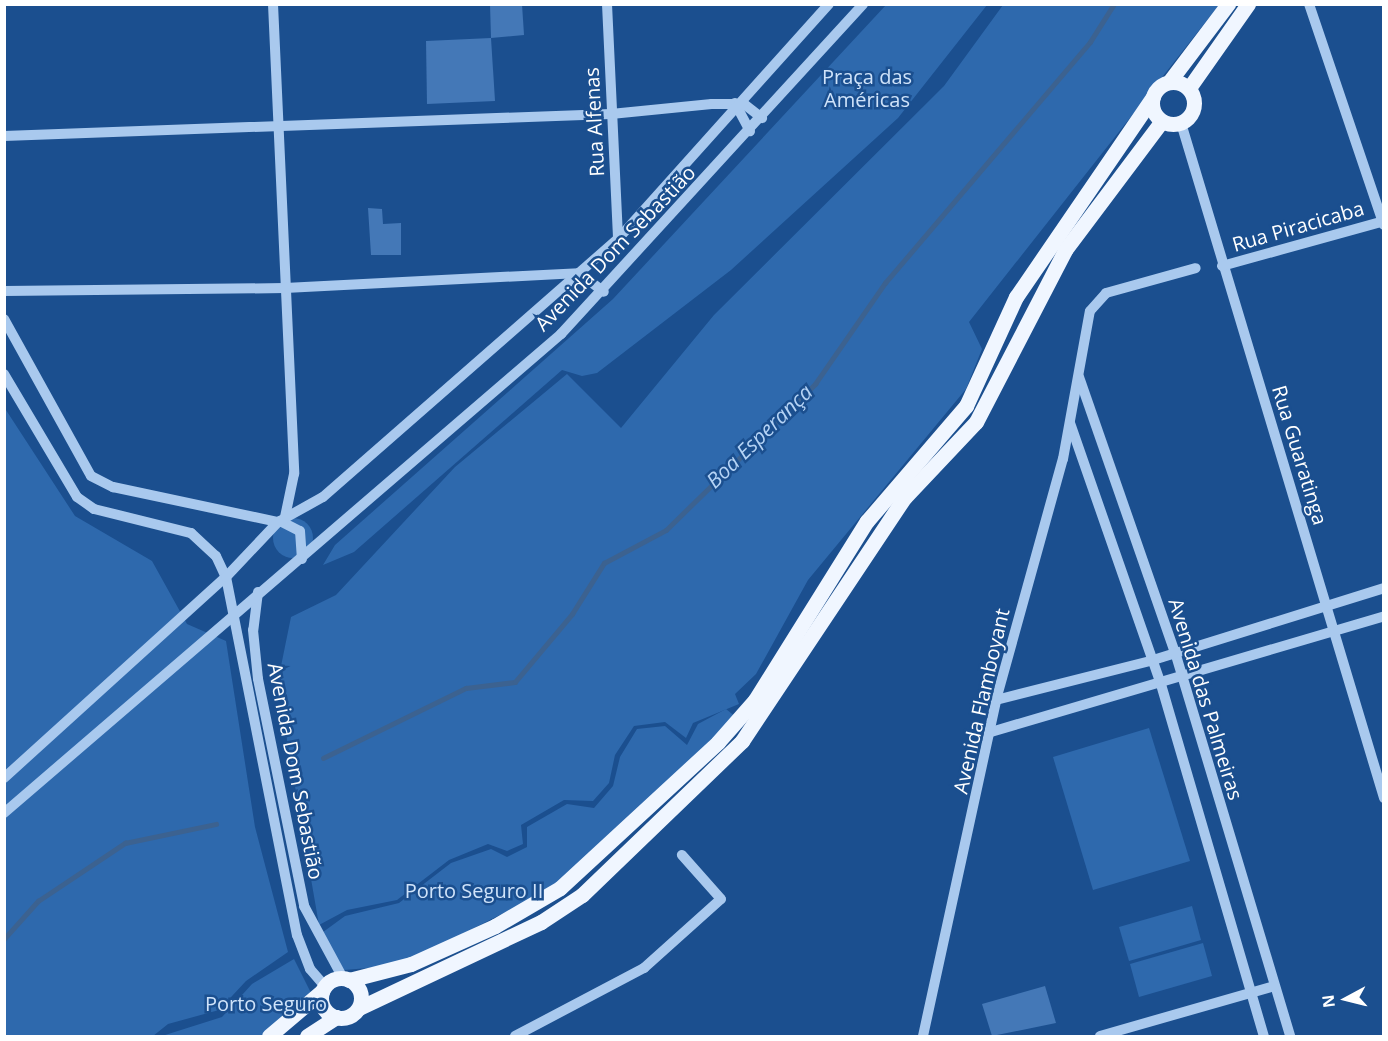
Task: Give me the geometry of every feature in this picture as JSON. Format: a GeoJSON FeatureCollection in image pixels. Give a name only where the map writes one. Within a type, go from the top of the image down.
{"type":"FeatureCollection","features":[{"type":"Feature","properties":{"kind":"main road"},"geometry":{"type":"LineString","coordinates":[[269,1036],[324,989],[346,979],[411,964],[553,893],[718,742],[755,700],[867,521],[966,406],[1016,297],[1153,97],[1169,82],[1228,4]]}},
{"type":"Feature","properties":{"kind":"main road"},"geometry":{"type":"LineString","coordinates":[[1153,97],[1153,110],[1162,121],[1181,123],[1193,111],[1189,88],[1248,4]]}},
{"type":"Feature","properties":{"kind":"main road"},"geometry":{"type":"LineString","coordinates":[[1169,82],[1189,88]]}},
{"type":"Feature","properties":{"kind":"main road"},"geometry":{"type":"LineString","coordinates":[[307,1036],[336,1017],[349,1017],[358,1008],[541,922],[582,895],[742,741],[905,497],[976,422],[1065,250],[1162,121]]}},
{"type":"Feature","properties":{"kind":"main road"},"geometry":{"type":"LineString","coordinates":[[346,979],[359,988],[358,1008]]}},
{"type":"Feature","properties":{"kind":"main road"},"geometry":{"type":"LineString","coordinates":[[324,989],[322,1004],[336,1017]]}},
{"type":"Feature","properties":{"kind":"street"},"geometry":{"type":"LineString","coordinates":[[4,778],[226,577],[281,520],[294,474],[273,4]]}},
{"type":"Feature","properties":{"kind":"street","name":"Rua Alfenas"},"geometry":{"type":"LineString","coordinates":[[607,4],[618,239]]}},
{"type":"Feature","properties":{"kind":"street","name":"Avenida Dom Sebastião"},"geometry":{"type":"LineString","coordinates":[[281,520],[299,512],[618,239],[735,103],[829,4]]}},
{"type":"Feature","properties":{"kind":"street","name":"Avenida Dom Sebastião"},"geometry":{"type":"LineString","coordinates":[[346,979],[304,906],[258,679],[253,630],[258,592],[302,559],[604,292],[863,4]]}},
{"type":"Feature","properties":{"kind":"street"},"geometry":{"type":"LineString","coordinates":[[1309,4],[1383,222]]}},
{"type":"Feature","properties":{"kind":"street"},"geometry":{"type":"LineString","coordinates":[[4,136],[611,114],[735,103],[762,118]]}},
{"type":"Feature","properties":{"kind":"street"},"geometry":{"type":"LineString","coordinates":[[735,103],[750,131]]}},
{"type":"Feature","properties":{"kind":"street","name":"Rua Guaratinga"},"geometry":{"type":"LineString","coordinates":[[1181,123],[1222,266],[1336,631],[1383,795]]}},
{"type":"Feature","properties":{"kind":"street","name":"Rua Piracicaba"},"geometry":{"type":"LineString","coordinates":[[1222,266],[1383,222]]}},
{"type":"Feature","properties":{"kind":"street","name":"Avenida Flamboyant"},"geometry":{"type":"LineString","coordinates":[[923,1036],[991,732],[996,700],[1063,459],[1090,310],[1106,293],[1196,268]]}},
{"type":"Feature","properties":{"kind":"street"},"geometry":{"type":"LineString","coordinates":[[4,291],[285,288],[579,273],[604,292]]}},
{"type":"Feature","properties":{"kind":"street"},"geometry":{"type":"LineString","coordinates":[[4,319],[92,476],[113,487],[281,520],[300,531],[302,559]]}},
{"type":"Feature","properties":{"kind":"street","name":"Avenida Dom Sebastião"},"geometry":{"type":"LineString","coordinates":[[4,374],[77,497],[94,509],[191,533],[216,556],[226,577],[234,613],[297,935],[310,969],[324,989]]}},
{"type":"Feature","properties":{"kind":"street","name":"Avenida das Palmeiras"},"geometry":{"type":"LineString","coordinates":[[1078,376],[1175,652],[1290,1036]]}},
{"type":"Feature","properties":{"kind":"street","name":"Avenida das Palmeiras"},"geometry":{"type":"LineString","coordinates":[[1069,420],[1150,661],[1160,681],[1264,1036]]}},
{"type":"Feature","properties":{"kind":"street"},"geometry":{"type":"LineString","coordinates":[[996,700],[1150,661],[1383,588]]}},
{"type":"Feature","properties":{"kind":"street"},"geometry":{"type":"LineString","coordinates":[[4,813],[258,592]]}},
{"type":"Feature","properties":{"kind":"street"},"geometry":{"type":"LineString","coordinates":[[991,732],[1383,616]]}},
{"type":"Feature","properties":{"kind":"street"},"geometry":{"type":"LineString","coordinates":[[515,1036],[644,968],[721,899],[682,855]]}},
{"type":"Feature","properties":{"kind":"street"},"geometry":{"type":"LineString","coordinates":[[1100,1036],[1274,986]]}},
{"type":"Feature","properties":{"kind":"green space","name":"Praça das Américas"},"geometry":{"type":"Polygon","coordinates":[[[886,5],[987,5],[898,118],[731,270],[597,373],[582,376],[562,370],[354,552],[323,565],[335,545],[613,299],[886,5]]]}},
{"type":"Feature","properties":{"kind":"green space"},"geometry":{"type":"Polygon","coordinates":[[[1003,5],[1219,5],[969,322],[982,349],[966,389],[808,580],[756,674],[735,694],[739,704],[693,723],[686,738],[665,722],[634,726],[615,755],[609,783],[593,801],[564,800],[521,825],[523,844],[507,851],[488,844],[449,860],[397,900],[347,910],[319,925],[287,740],[280,671],[291,617],[336,595],[455,467],[567,374],[621,428],[714,315],[944,86],[1003,5]]]}},
{"type":"Feature","properties":{"kind":"green space"},"geometry":{"type":"Polygon","coordinates":[[[4,407],[75,516],[152,561],[187,624],[226,641],[255,827],[288,952],[246,981],[219,1010],[168,1024],[153,1036],[5,1036],[4,407]]]}},
{"type":"Feature","properties":{"kind":"green space"},"geometry":{"type":"Polygon","coordinates":[[[293,518],[307,524],[313,538],[307,552],[293,558],[279,552],[273,538],[279,524],[293,518]]]}},
{"type":"Feature","properties":{"kind":"green space","name":"Porto Seguro II"},"geometry":{"type":"Polygon","coordinates":[[[726,709],[737,718],[557,884],[531,899],[411,960],[381,967],[344,970],[319,935],[345,916],[399,903],[451,863],[491,849],[507,857],[527,847],[527,827],[567,804],[594,808],[613,786],[620,757],[637,729],[665,726],[687,745],[698,724],[726,709]]]}},
{"type":"Feature","properties":{"kind":"green space"},"geometry":{"type":"Polygon","coordinates":[[[1149,728],[1190,861],[1093,890],[1053,757],[1149,728]]]}},
{"type":"Feature","properties":{"kind":"green space"},"geometry":{"type":"Polygon","coordinates":[[[1192,906],[1201,940],[1129,961],[1119,927],[1192,906]]]}},
{"type":"Feature","properties":{"kind":"green space"},"geometry":{"type":"Polygon","coordinates":[[[1203,943],[1212,976],[1139,997],[1130,964],[1203,943]]]}},
{"type":"Feature","properties":{"kind":"green space","name":"Porto Seguro"},"geometry":{"type":"Polygon","coordinates":[[[294,959],[312,995],[262,1036],[162,1036],[222,1017],[252,984],[294,959]]]}},
{"type":"Feature","properties":{"kind":"building"},"geometry":{"type":"Polygon","coordinates":[[[490,4],[522,4],[524,35],[491,38],[490,4]]]}},
{"type":"Feature","properties":{"kind":"building"},"geometry":{"type":"Polygon","coordinates":[[[491,38],[495,101],[427,104],[426,41],[491,38]]]}},
{"type":"Feature","properties":{"kind":"building"},"geometry":{"type":"Polygon","coordinates":[[[368,208],[382,209],[383,224],[401,223],[401,255],[371,255],[368,208]]]}},
{"type":"Feature","properties":{"kind":"building"},"geometry":{"type":"Polygon","coordinates":[[[1045,986],[1056,1023],[992,1036],[982,1004],[1045,986]]]}},
{"type":"Feature","properties":{"kind":"waterway","name":"Boa Esperança"},"geometry":{"type":"LineString","coordinates":[[323,758],[466,688],[515,682],[572,614],[604,563],[666,530],[815,384],[885,283],[1090,42],[1114,4]]}},
{"type":"Feature","properties":{"kind":"waterway","name":"Boa Esperança"},"geometry":{"type":"LineString","coordinates":[[4,939],[38,901],[125,843],[216,824]]}}]}
